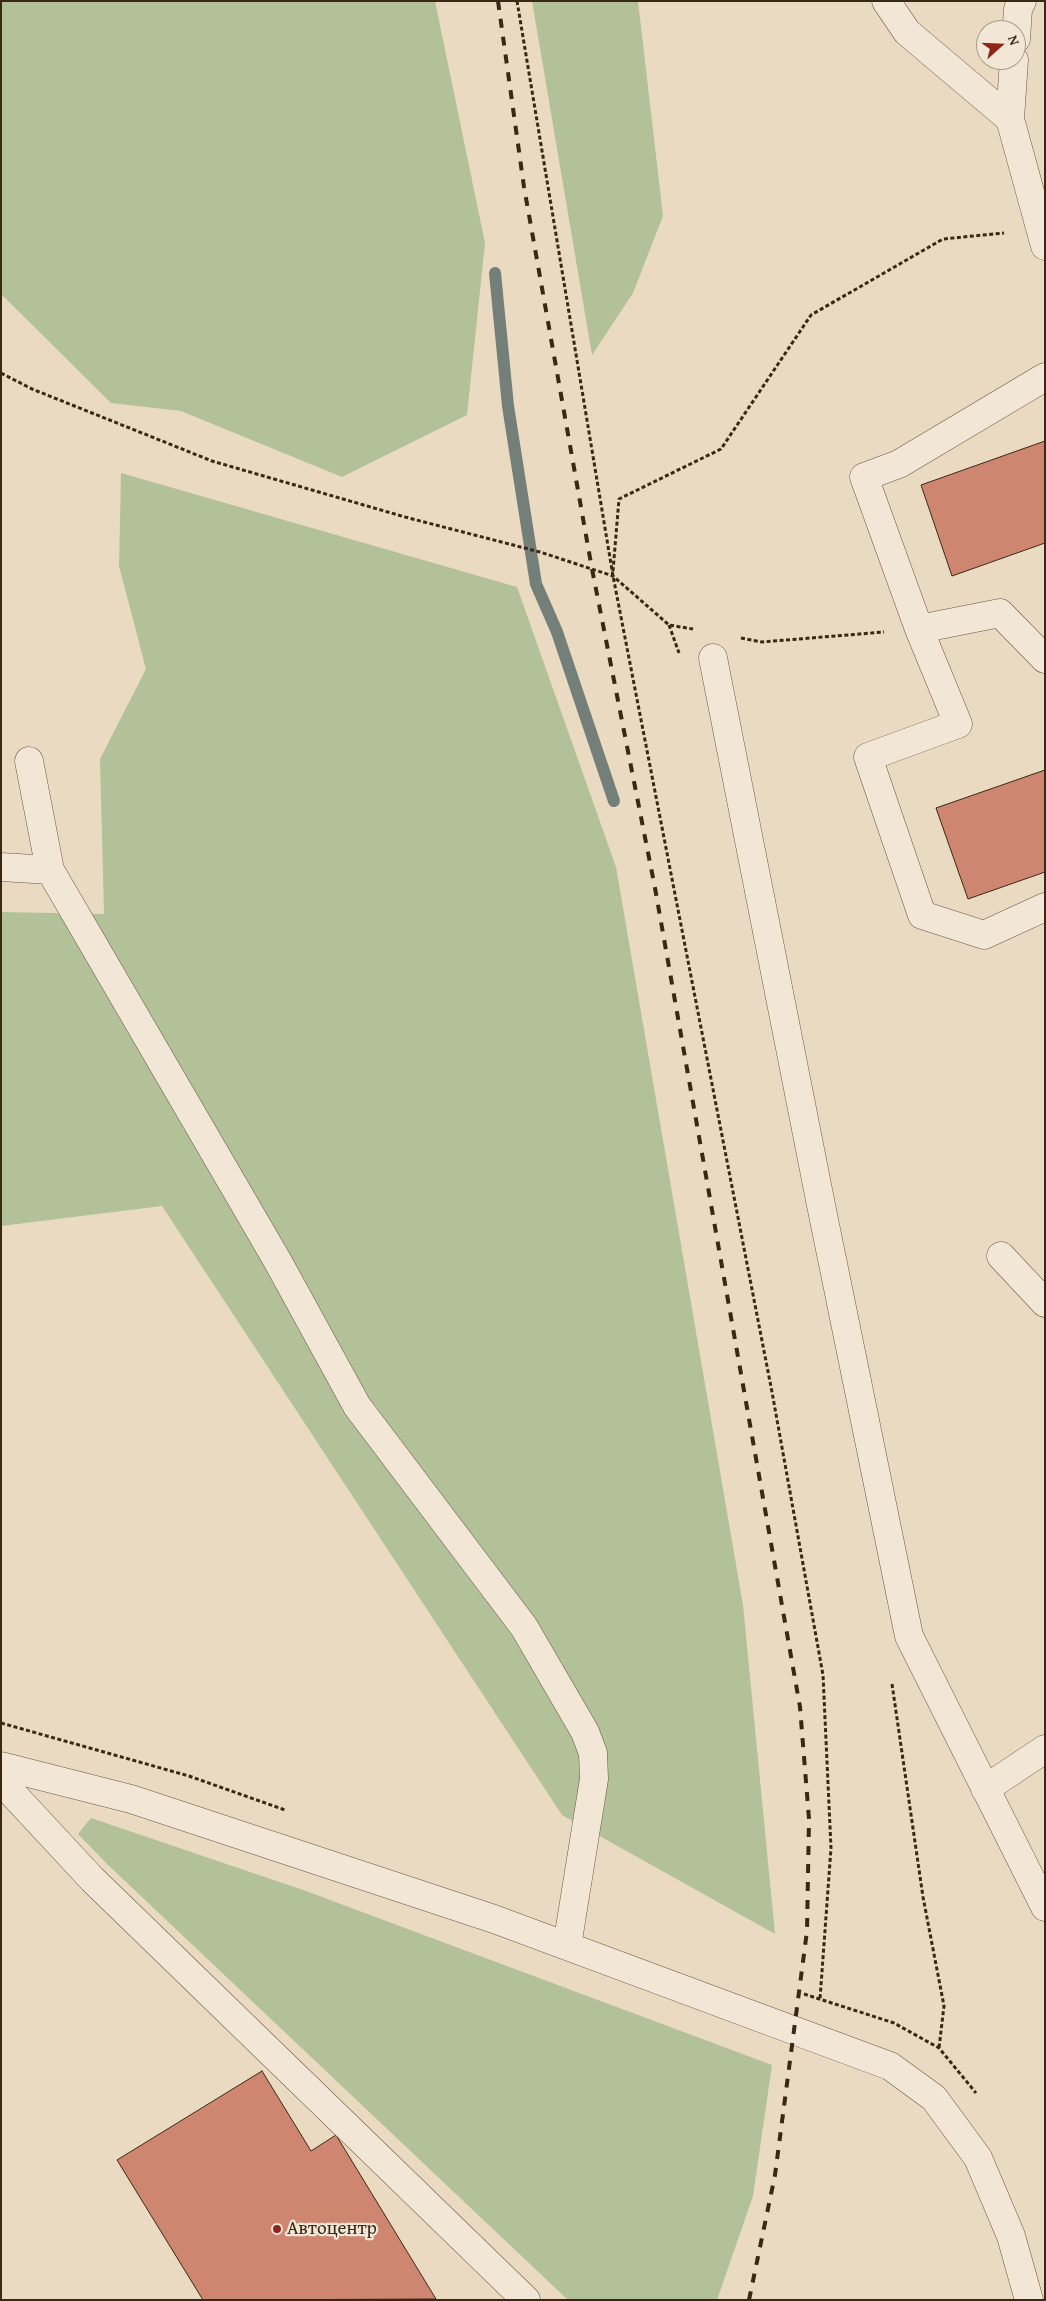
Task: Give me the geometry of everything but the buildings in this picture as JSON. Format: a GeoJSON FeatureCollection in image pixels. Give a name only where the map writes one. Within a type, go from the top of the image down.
{"type":"FeatureCollection","features":[{"type":"Feature","properties":{"kind":"street"},"geometry":{"type":"LineString","coordinates":[[886,1],[907,32],[1010,119]]}},
{"type":"Feature","properties":{"kind":"street"},"geometry":{"type":"LineString","coordinates":[[1017,20],[1018,9],[1022,1]]}},
{"type":"Feature","properties":{"kind":"street"},"geometry":{"type":"LineString","coordinates":[[1013,70],[1010,119],[1043,238]]}},
{"type":"Feature","properties":{"kind":"street"},"geometry":{"type":"LineString","coordinates":[[1045,377],[900,464],[864,477],[919,629],[958,724],[868,756],[922,915],[984,935],[1045,907]]}},
{"type":"Feature","properties":{"kind":"street"},"geometry":{"type":"LineString","coordinates":[[919,629],[1000,613],[1045,659]]}},
{"type":"Feature","properties":{"kind":"street"},"geometry":{"type":"LineString","coordinates":[[713,658],[821,1205],[909,1636],[1045,1907]]}},
{"type":"Feature","properties":{"kind":"street"},"geometry":{"type":"LineString","coordinates":[[29,760],[50,870],[272,1252],[357,1406],[524,1627],[585,1732],[594,1753],[594,1779],[567,1946]]}},
{"type":"Feature","properties":{"kind":"street"},"geometry":{"type":"LineString","coordinates":[[1,867],[50,870]]}},
{"type":"Feature","properties":{"kind":"street"},"geometry":{"type":"LineString","coordinates":[[1001,1256],[1045,1303]]}},
{"type":"Feature","properties":{"kind":"street"},"geometry":{"type":"LineString","coordinates":[[985,1789],[1045,1749]]}},
{"type":"Feature","properties":{"kind":"street"},"geometry":{"type":"LineString","coordinates":[[1,1766],[131,1798],[494,1919],[890,2066],[934,2098],[978,2158],[1010,2236],[1029,2300]]}},
{"type":"Feature","properties":{"kind":"street"},"geometry":{"type":"LineString","coordinates":[[1,1781],[92,1879],[526,2300]]}},
{"type":"Feature","properties":{"kind":"path"},"geometry":{"type":"LineString","coordinates":[[517,1],[613,576],[772,1392],[823,1675],[831,1848],[820,1999]]}},
{"type":"Feature","properties":{"kind":"path"},"geometry":{"type":"LineString","coordinates":[[613,576],[619,499],[721,449],[811,315],[943,239],[1043,238]]}},
{"type":"Feature","properties":{"kind":"path"},"geometry":{"type":"LineString","coordinates":[[1,373],[32,389],[212,461],[405,518],[540,552],[613,576],[669,625],[697,630]]}},
{"type":"Feature","properties":{"kind":"path"},"geometry":{"type":"LineString","coordinates":[[734,637],[762,642],[919,629]]}},
{"type":"Feature","properties":{"kind":"green space"},"geometry":{"type":"Polygon","coordinates":[[[1,1],[435,1],[485,243],[467,415],[342,477],[181,411],[111,403],[1,294],[1,1]]]}},
{"type":"Feature","properties":{"kind":"green space"},"geometry":{"type":"Polygon","coordinates":[[[532,1],[638,1],[663,216],[633,293],[592,355],[532,1]]]}},
{"type":"Feature","properties":{"kind":"green space"},"geometry":{"type":"Polygon","coordinates":[[[121,473],[517,587],[616,867],[743,1605],[775,1934],[562,1815],[162,1206],[1,1226],[1,912],[104,914],[100,759],[146,669],[119,566],[121,473]]]}},
{"type":"Feature","properties":{"kind":"green space"},"geometry":{"type":"Polygon","coordinates":[[[91,1818],[306,1891],[772,2065],[753,2196],[717,2300],[568,2300],[107,1864],[78,1834],[91,1818]]]}},
{"type":"Feature","properties":{"kind":"waterway"},"geometry":{"type":"LineString","coordinates":[[495,273],[508,406],[536,584],[557,632],[614,801]]}},
{"type":"Feature","properties":{"kind":"railway"},"geometry":{"type":"LineString","coordinates":[[498,1],[524,187],[592,569],[655,888],[800,1707],[809,1819],[807,1931],[775,2175],[749,2300]]}},
{"type":"Feature","properties":{"kind":"place","name":"Автоцентр"},"geometry":{"type":"Point","coordinates":[277,2229]}}]}
